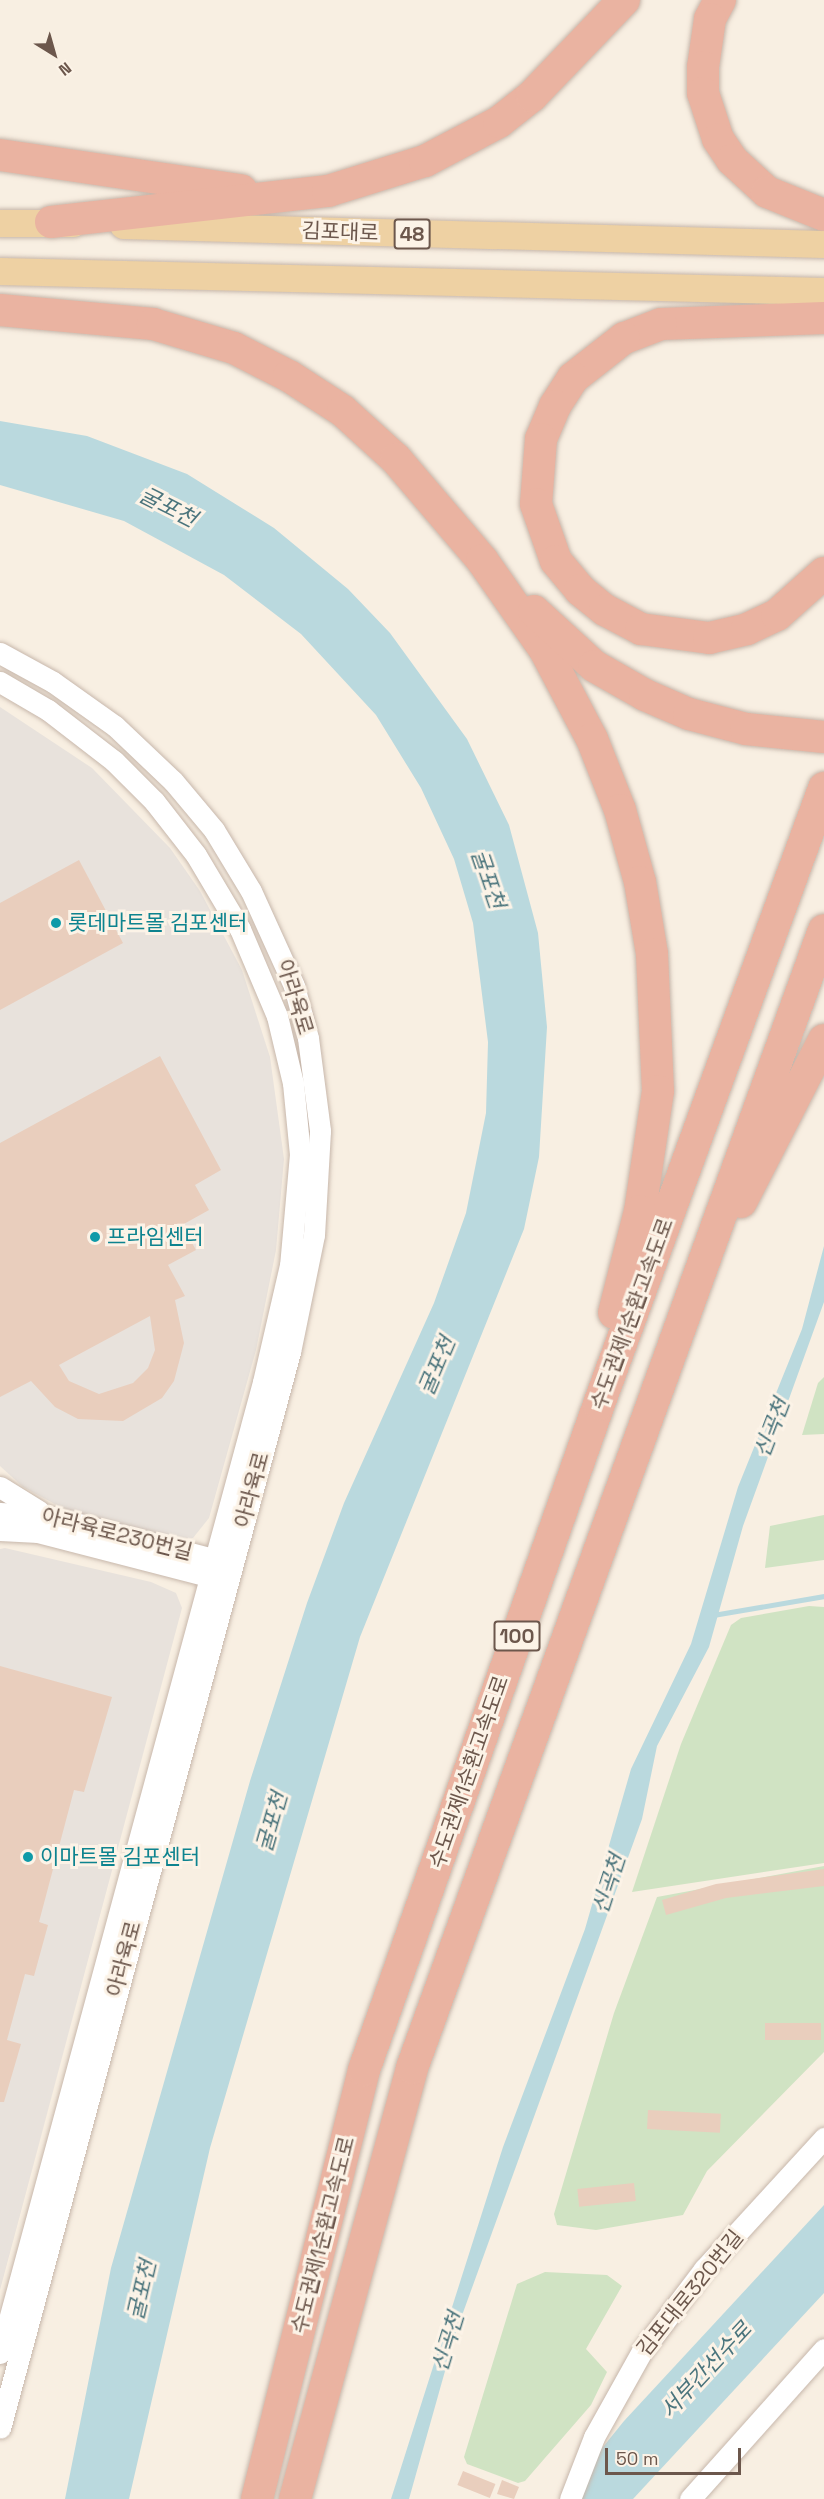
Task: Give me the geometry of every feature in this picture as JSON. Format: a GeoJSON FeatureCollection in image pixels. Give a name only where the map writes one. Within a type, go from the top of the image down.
{"type":"FeatureCollection","features":[{"type":"Feature","properties":{"kind":"highway"},"geometry":{"type":"LineString","coordinates":[[51,222],[286,197],[371,181],[459,147],[532,96],[624,0]]}},
{"type":"Feature","properties":{"kind":"highway"},"geometry":{"type":"LineString","coordinates":[[720,0],[710,19],[703,68],[703,93],[718,139],[732,160],[767,192],[824,215]]}},
{"type":"Feature","properties":{"kind":"highway"},"geometry":{"type":"LineString","coordinates":[[0,155],[286,197]]}},
{"type":"Feature","properties":{"kind":"highway"},"geometry":{"type":"LineString","coordinates":[[0,310],[153,324],[234,348],[289,376],[371,434],[482,560],[594,666],[645,695],[689,714],[746,729],[824,737]]}},
{"type":"Feature","properties":{"kind":"highway"},"geometry":{"type":"LineString","coordinates":[[824,318],[661,324],[624,338],[573,378],[555,406],[541,439],[536,504],[556,561],[580,590],[605,610],[641,629],[709,638],[747,629],[785,609],[824,573]]}},
{"type":"Feature","properties":{"kind":"highway"},"geometry":{"type":"LineString","coordinates":[[482,560],[545,651],[592,739],[632,851],[652,954],[658,1021],[651,1144],[640,1211],[616,1300],[599,1404]]}},
{"type":"Feature","properties":{"kind":"highway","name":"수도권제1순환고속도로"},"geometry":{"type":"LineString","coordinates":[[257,2499],[364,2070],[599,1404],[824,788]]}},
{"type":"Feature","properties":{"kind":"highway","name":"수도권제1순환고속도로"},"geometry":{"type":"LineString","coordinates":[[295,2499],[412,2068],[687,1303],[824,930]]}},
{"type":"Feature","properties":{"kind":"highway"},"geometry":{"type":"LineString","coordinates":[[687,1303],[824,1040]]}},
{"type":"Feature","properties":{"kind":"main road","name":"김포대로"},"geometry":{"type":"LineString","coordinates":[[0,223],[51,222],[824,244]]}},
{"type":"Feature","properties":{"kind":"main road","name":"48"},"geometry":{"type":"LineString","coordinates":[[7,272],[824,291]]}},
{"type":"Feature","properties":{"kind":"street","name":"아라육로"},"geometry":{"type":"LineString","coordinates":[[0,653],[53,682],[115,726],[194,804],[251,891],[282,955],[303,1014],[320,1131],[314,1235],[290,1352],[222,1570],[0,2354]]}},
{"type":"Feature","properties":{"kind":"street","name":"아라육로"},"geometry":{"type":"LineString","coordinates":[[0,682],[71,726],[133,780],[172,823],[217,889],[257,962],[285,1048],[300,1154],[294,1236],[222,1570],[0,2428]]}},
{"type":"Feature","properties":{"kind":"street"},"geometry":{"type":"LineString","coordinates":[[0,1487],[48,1515]]}},
{"type":"Feature","properties":{"kind":"street","name":"아라육로230번길"},"geometry":{"type":"LineString","coordinates":[[0,1513],[48,1515],[222,1570]]}},
{"type":"Feature","properties":{"kind":"street","name":"아라육로230번길"},"geometry":{"type":"LineString","coordinates":[[0,1530],[38,1532],[222,1570]]}},
{"type":"Feature","properties":{"kind":"street","name":"김포대로320번길"},"geometry":{"type":"LineString","coordinates":[[570,2499],[594,2437],[642,2350],[704,2269],[824,2138]]}},
{"type":"Feature","properties":{"kind":"street"},"geometry":{"type":"LineString","coordinates":[[690,2499],[824,2349]]}},
{"type":"Feature","properties":{"kind":"shaded area"},"geometry":{"type":"Polygon","coordinates":[[[0,707],[92,768],[170,848],[200,891],[242,970],[270,1057],[284,1159],[276,1250],[256,1350],[209,1518],[193,1538],[176,1539],[66,1510],[23,1487],[0,1466],[0,707]]]}},
{"type":"Feature","properties":{"kind":"shaded area"},"geometry":{"type":"Polygon","coordinates":[[[5,1548],[151,1582],[176,1593],[182,1608],[0,2290],[0,1549],[5,1548]]]}},
{"type":"Feature","properties":{"kind":"green space"},"geometry":{"type":"Polygon","coordinates":[[[824,1377],[824,1434],[802,1435],[818,1383],[824,1377]]]}},
{"type":"Feature","properties":{"kind":"green space"},"geometry":{"type":"Polygon","coordinates":[[[824,1515],[824,1560],[765,1568],[770,1526],[824,1515]]]}},
{"type":"Feature","properties":{"kind":"green space"},"geometry":{"type":"Polygon","coordinates":[[[809,1606],[824,1607],[824,1863],[632,1892],[681,1744],[731,1625],[741,1618],[809,1606]]]}},
{"type":"Feature","properties":{"kind":"green space"},"geometry":{"type":"Polygon","coordinates":[[[824,1866],[824,2052],[707,2171],[683,2215],[596,2230],[557,2225],[554,2214],[614,2013],[657,1897],[824,1866]]]}},
{"type":"Feature","properties":{"kind":"green space"},"geometry":{"type":"Polygon","coordinates":[[[545,2272],[607,2275],[622,2286],[586,2349],[607,2372],[591,2405],[525,2481],[518,2483],[467,2464],[464,2457],[517,2284],[545,2272]]]}},
{"type":"Feature","properties":{"kind":"water","name":"굴포천"},"geometry":{"type":"Polygon","coordinates":[[[0,421],[87,436],[187,474],[274,528],[348,589],[390,633],[467,739],[509,825],[538,933],[547,1027],[539,1157],[524,1229],[360,1637],[210,2148],[129,2499],[65,2499],[111,2268],[250,1781],[307,1603],[344,1503],[434,1303],[466,1213],[486,1113],[488,1042],[473,923],[454,859],[421,788],[376,715],[301,634],[224,575],[124,521],[0,485],[0,421]]]}},
{"type":"Feature","properties":{"kind":"water","name":"신곡천"},"geometry":{"type":"Polygon","coordinates":[[[824,1246],[824,1302],[743,1526],[709,1647],[657,1746],[642,1819],[456,2332],[409,2499],[391,2499],[503,2147],[585,1929],[631,1769],[691,1644],[738,1487],[802,1329],[824,1246]]]}},
{"type":"Feature","properties":{"kind":"water","name":"서부간선수로"},"geometry":{"type":"Polygon","coordinates":[[[824,2205],[824,2293],[633,2499],[561,2499],[624,2421],[824,2205]]]}},
{"type":"Feature","properties":{"kind":"building","name":"롯데마트몰 김포센터"},"geometry":{"type":"Polygon","coordinates":[[[79,860],[123,943],[0,1010],[0,903],[79,860]]]}},
{"type":"Feature","properties":{"kind":"building","name":"프라임센터"},"geometry":{"type":"Polygon","coordinates":[[[160,1056],[221,1170],[195,1185],[209,1210],[182,1225],[196,1250],[168,1265],[185,1296],[175,1300],[184,1343],[174,1381],[162,1398],[123,1421],[78,1419],[55,1407],[31,1381],[0,1397],[0,1143],[160,1056]],[[150,1316],[59,1365],[69,1381],[99,1394],[133,1383],[148,1368],[155,1350],[150,1316]]]}},
{"type":"Feature","properties":{"kind":"building","name":"이마트몰 김포센터"},"geometry":{"type":"Polygon","coordinates":[[[0,1666],[112,1697],[84,1792],[74,1790],[39,1922],[48,1925],[34,1976],[25,1974],[7,2040],[21,2044],[4,2102],[0,2102],[0,1666]]]}},
{"type":"Feature","properties":{"kind":"building"},"geometry":{"type":"Polygon","coordinates":[[[824,1869],[824,1886],[726,1898],[666,1915],[662,1900],[716,1884],[824,1869]]]}},
{"type":"Feature","properties":{"kind":"building"},"geometry":{"type":"Polygon","coordinates":[[[765,2023],[821,2023],[821,2040],[765,2040],[765,2023]]]}},
{"type":"Feature","properties":{"kind":"building"},"geometry":{"type":"Polygon","coordinates":[[[648,2110],[721,2114],[720,2133],[647,2129],[648,2110]]]}},
{"type":"Feature","properties":{"kind":"building"},"geometry":{"type":"Polygon","coordinates":[[[634,2183],[636,2201],[579,2207],[577,2189],[634,2183]]]}},
{"type":"Feature","properties":{"kind":"building"},"geometry":{"type":"Polygon","coordinates":[[[463,2471],[495,2484],[490,2498],[457,2485],[463,2471]]]}},
{"type":"Feature","properties":{"kind":"building"},"geometry":{"type":"Polygon","coordinates":[[[502,2480],[519,2487],[514,2499],[497,2494],[502,2480]]]}},
{"type":"Feature","properties":{"kind":"waterway"},"geometry":{"type":"LineString","coordinates":[[713,1615],[824,1596]]}},
{"type":"Feature","properties":{"kind":"place","name":"롯데마트몰 김포센터"},"geometry":{"type":"Point","coordinates":[56,923]}},
{"type":"Feature","properties":{"kind":"place","name":"프라임센터"},"geometry":{"type":"Point","coordinates":[95,1237]}},
{"type":"Feature","properties":{"kind":"place","name":"이마트몰 김포센터"},"geometry":{"type":"Point","coordinates":[28,1857]}}]}
